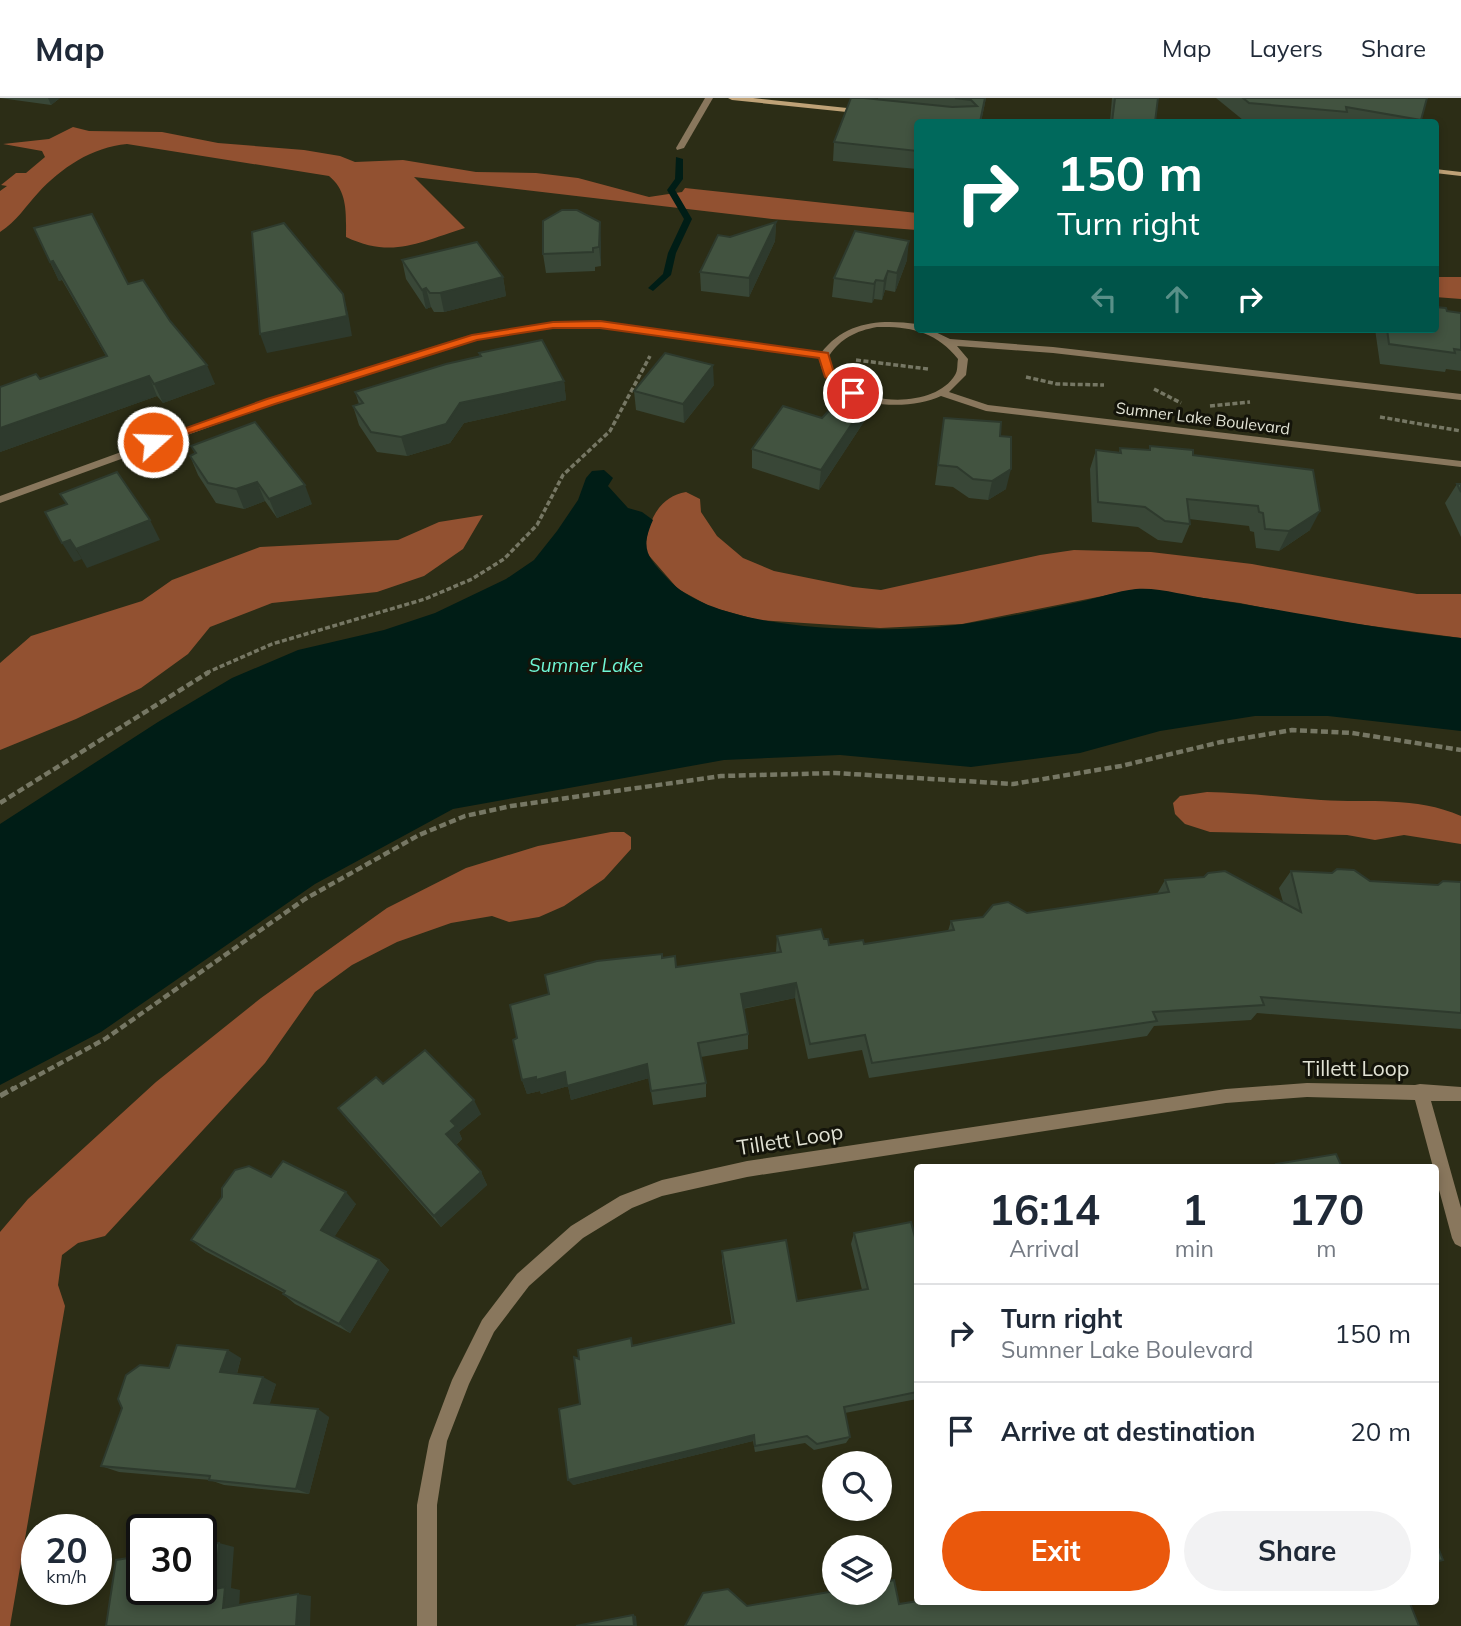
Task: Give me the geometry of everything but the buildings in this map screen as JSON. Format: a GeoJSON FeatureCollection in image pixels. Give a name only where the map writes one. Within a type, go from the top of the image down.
{"type":"FeatureCollection","features":[{"type":"Feature","properties":{"kind":"street"},"geometry":{"type":"LineString","coordinates":[[680,148],[709,98]]}},
{"type":"Feature","properties":{"kind":"street"},"geometry":{"type":"LineString","coordinates":[[732,98],[870,112]]}},
{"type":"Feature","properties":{"kind":"street"},"geometry":{"type":"LineString","coordinates":[[1439,171],[1461,174]]}},
{"type":"Feature","properties":{"kind":"street"},"geometry":{"type":"LineString","coordinates":[[0,500],[199,425],[476,337],[517,329],[579,324],[661,332],[824,356]]}},
{"type":"Feature","properties":{"kind":"street"},"geometry":{"type":"LineString","coordinates":[[914,327],[897,324],[859,327],[832,342],[824,356],[829,374],[839,385],[870,399],[909,402],[943,393],[955,385],[963,373],[959,353],[949,342]]}},
{"type":"Feature","properties":{"kind":"street"},"geometry":{"type":"LineString","coordinates":[[930,333],[949,342],[1054,350],[1461,397]]}},
{"type":"Feature","properties":{"kind":"street","name":"Sumner Lake Boulevard"},"geometry":{"type":"LineString","coordinates":[[943,393],[986,408],[1461,464]]}},
{"type":"Feature","properties":{"kind":"street","name":"Tillett Loop"},"geometry":{"type":"LineString","coordinates":[[427,1626],[428,1505],[438,1441],[461,1380],[488,1326],[523,1280],[577,1232],[626,1202],[663,1188],[747,1169],[1226,1096],[1307,1090],[1461,1094]]}},
{"type":"Feature","properties":{"kind":"street"},"geometry":{"type":"LineString","coordinates":[[1420,1091],[1461,1238]]}},
{"type":"Feature","properties":{"kind":"path"},"geometry":{"type":"LineString","coordinates":[[0,803],[213,669],[245,653],[286,639],[383,615],[480,576],[503,561],[543,517],[564,474],[602,441],[614,424],[661,332]]}},
{"type":"Feature","properties":{"kind":"path"},"geometry":{"type":"LineString","coordinates":[[824,356],[963,373]]}},
{"type":"Feature","properties":{"kind":"path"},"geometry":{"type":"LineString","coordinates":[[1019,375],[1057,384],[1115,384]]}},
{"type":"Feature","properties":{"kind":"path"},"geometry":{"type":"LineString","coordinates":[[1146,386],[1188,406]]}},
{"type":"Feature","properties":{"kind":"path"},"geometry":{"type":"LineString","coordinates":[[1202,407],[1256,401]]}},
{"type":"Feature","properties":{"kind":"path"},"geometry":{"type":"LineString","coordinates":[[1376,416],[1461,431]]}},
{"type":"Feature","properties":{"kind":"path"},"geometry":{"type":"LineString","coordinates":[[0,1097],[105,1040],[305,899],[419,835],[466,816],[511,806],[721,775],[835,773],[1013,784],[1109,768],[1221,742],[1292,730],[1352,733],[1461,750]]}},
{"type":"Feature","properties":{"kind":"shaded area"},"geometry":{"type":"Polygon","coordinates":[[[73,127],[89,131],[162,132],[218,143],[304,150],[340,156],[355,162],[403,160],[476,172],[536,173],[578,178],[649,197],[682,192],[685,188],[914,213],[914,230],[772,219],[414,177],[465,228],[420,243],[392,248],[378,247],[346,237],[343,196],[329,176],[127,144],[102,149],[67,167],[0,232],[0,191],[7,186],[1,185],[16,173],[26,173],[45,157],[42,151],[3,144],[49,139],[73,127]]]}},
{"type":"Feature","properties":{"kind":"shaded area"},"geometry":{"type":"Polygon","coordinates":[[[1439,277],[1461,277],[1461,299],[1439,297],[1439,277]]]}},
{"type":"Feature","properties":{"kind":"shaded area"},"geometry":{"type":"Polygon","coordinates":[[[686,492],[700,499],[701,512],[717,536],[743,558],[774,571],[853,587],[881,590],[1074,550],[1151,552],[1252,564],[1417,594],[1461,594],[1461,638],[1320,619],[1240,603],[1138,589],[962,624],[880,628],[758,620],[711,607],[678,589],[645,551],[648,531],[655,513],[668,500],[686,492]]]}},
{"type":"Feature","properties":{"kind":"shaded area"},"geometry":{"type":"Polygon","coordinates":[[[483,515],[463,549],[424,576],[377,592],[272,603],[210,627],[188,654],[141,688],[76,719],[0,750],[0,663],[31,636],[142,601],[172,580],[260,547],[398,540],[439,522],[483,515]]]}},
{"type":"Feature","properties":{"kind":"shaded area"},"geometry":{"type":"Polygon","coordinates":[[[1207,792],[1427,805],[1461,816],[1461,844],[1404,835],[1375,840],[1347,835],[1210,832],[1185,824],[1175,814],[1173,803],[1180,796],[1207,792]]]}},
{"type":"Feature","properties":{"kind":"shaded area"},"geometry":{"type":"Polygon","coordinates":[[[611,832],[624,832],[631,837],[631,849],[604,879],[564,906],[539,917],[509,922],[492,916],[451,923],[397,942],[352,965],[315,992],[265,1063],[105,1236],[78,1243],[62,1255],[58,1285],[65,1306],[29,1514],[21,1514],[21,1562],[10,1626],[0,1626],[0,1232],[28,1199],[156,1082],[261,998],[387,908],[466,868],[538,846],[611,832]]]}},
{"type":"Feature","properties":{"kind":"water","name":"Sumner Lake"},"geometry":{"type":"Polygon","coordinates":[[[604,470],[613,478],[608,486],[628,508],[642,512],[653,520],[646,546],[661,571],[692,597],[726,611],[808,626],[895,629],[964,624],[1122,591],[1145,589],[1461,638],[1461,731],[1328,716],[1255,716],[1160,731],[1080,753],[971,767],[840,755],[724,760],[453,809],[315,884],[101,1032],[0,1085],[0,824],[158,722],[232,678],[298,650],[384,630],[435,613],[506,579],[534,560],[578,500],[586,478],[592,471],[604,470]]]}},
{"type":"Feature","properties":{"kind":"waterway"},"geometry":{"type":"LineString","coordinates":[[653,288],[667,275],[672,253],[688,219],[671,190],[679,179],[679,159]]}},
{"type":"Feature","properties":{"kind":"route"},"geometry":{"type":"LineString","coordinates":[[153,442],[271,401],[476,337],[553,325],[600,324],[824,356],[824,364],[829,374],[839,385],[853,393]]}}]}
